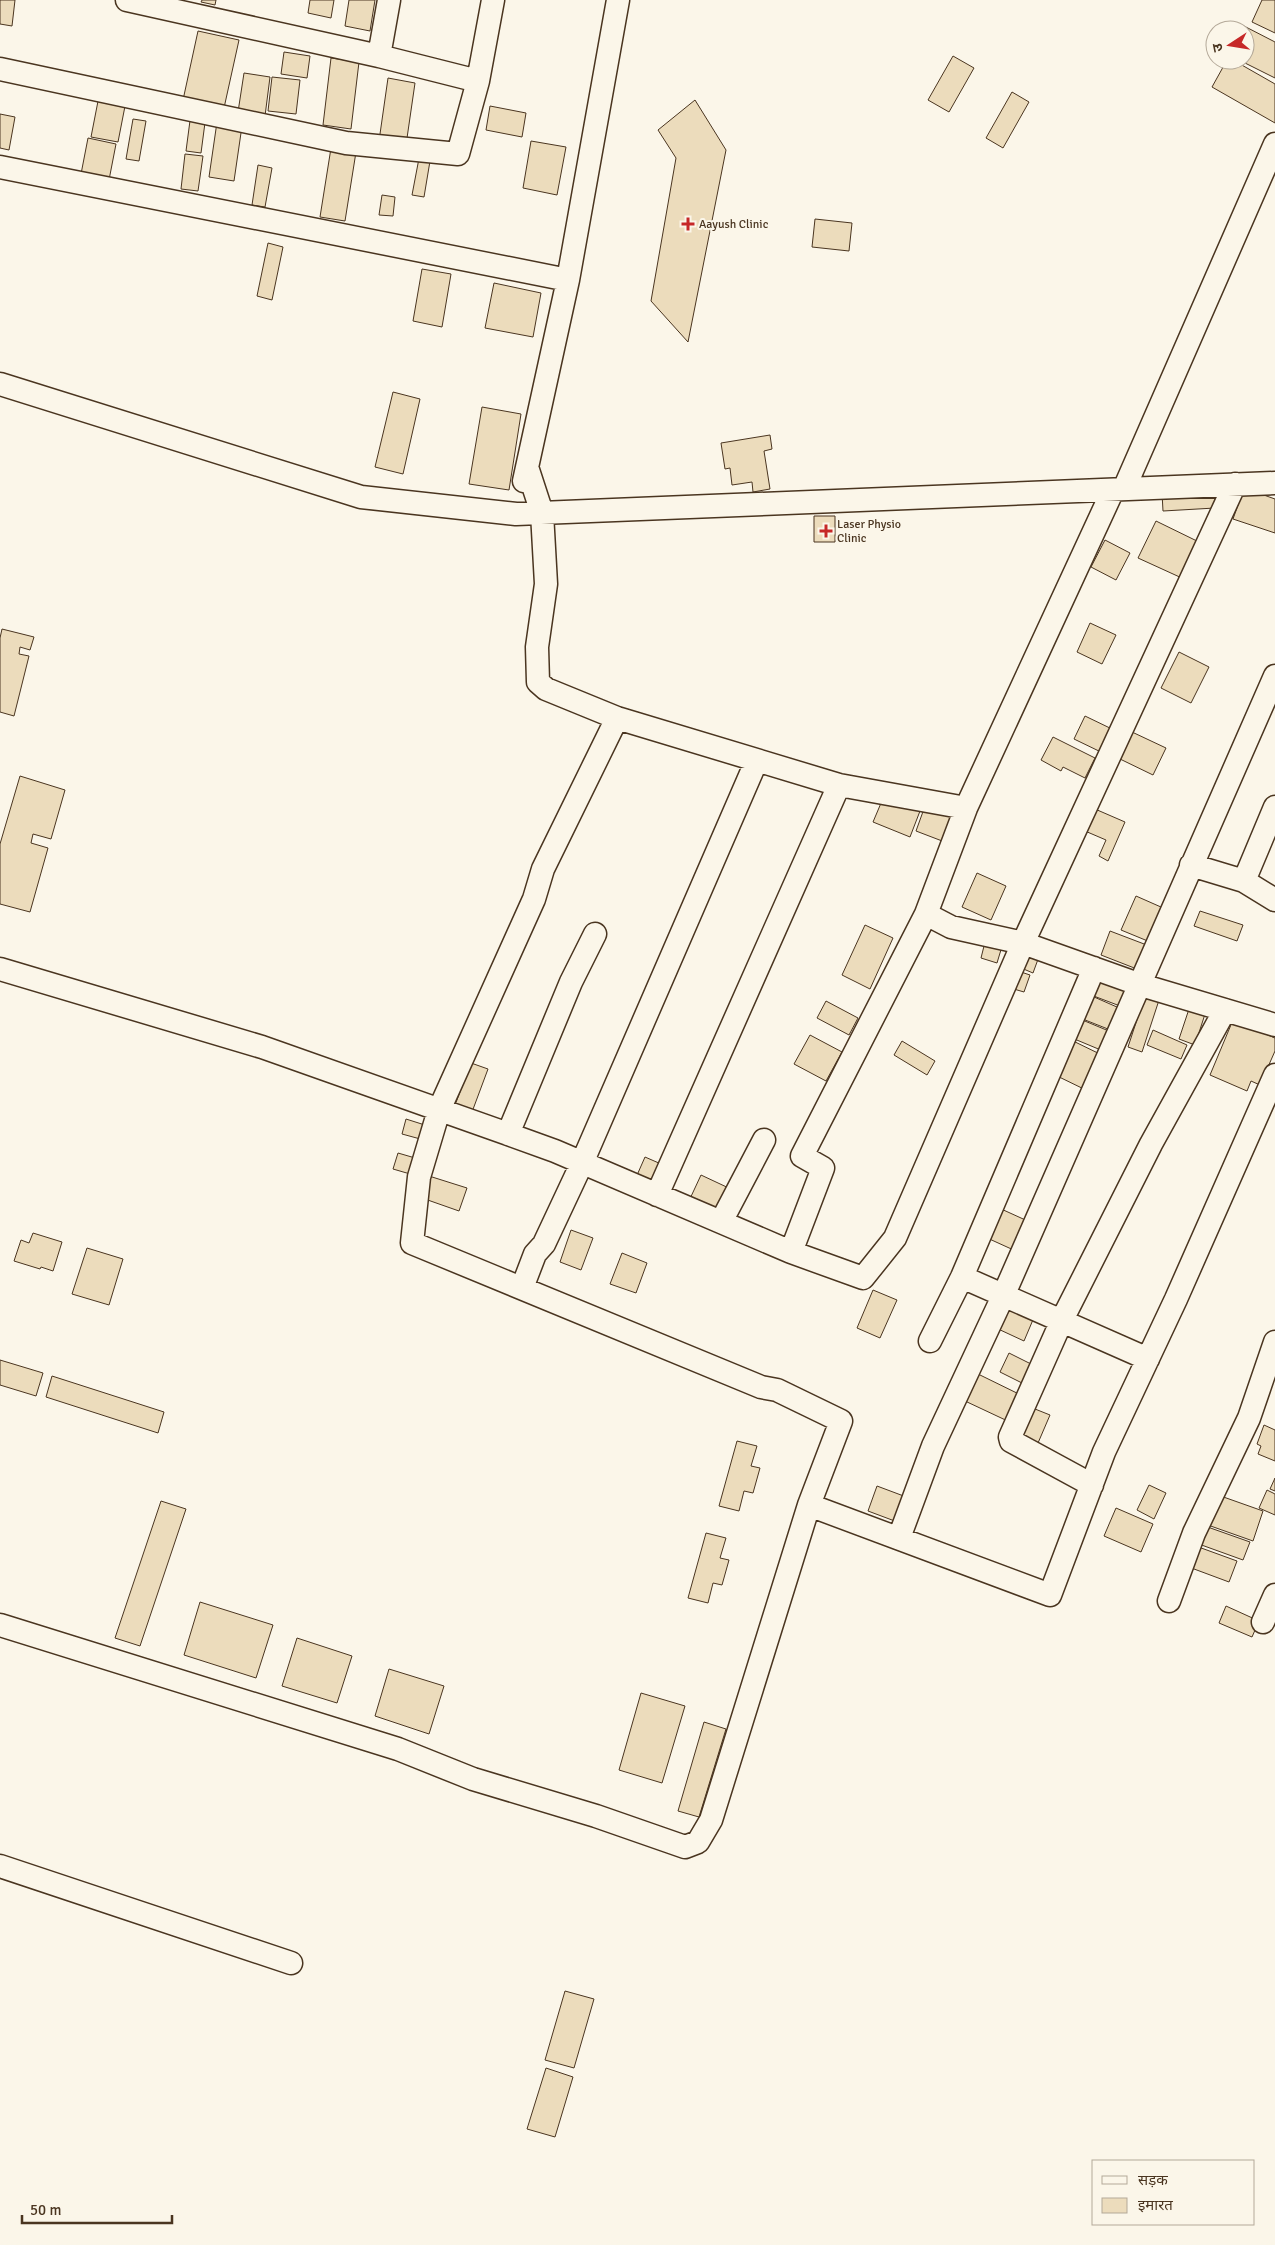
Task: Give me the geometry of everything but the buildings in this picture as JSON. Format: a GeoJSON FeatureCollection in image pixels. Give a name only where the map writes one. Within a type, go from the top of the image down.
{"type":"FeatureCollection","features":[{"type":"Feature","properties":{"kind":"street"},"geometry":{"type":"LineString","coordinates":[[127,0],[379,56],[478,81]]}},
{"type":"Feature","properties":{"kind":"street"},"geometry":{"type":"LineString","coordinates":[[379,56],[389,0]]}},
{"type":"Feature","properties":{"kind":"street"},"geometry":{"type":"LineString","coordinates":[[0,69],[346,143],[458,154],[478,81],[493,0]]}},
{"type":"Feature","properties":{"kind":"street"},"geometry":{"type":"LineString","coordinates":[[516,514],[568,280],[618,0]]}},
{"type":"Feature","properties":{"kind":"street"},"geometry":{"type":"LineString","coordinates":[[791,1252],[823,1168],[802,1156],[926,914],[966,808],[1118,489],[1275,144]]}},
{"type":"Feature","properties":{"kind":"street"},"geometry":{"type":"LineString","coordinates":[[0,167],[568,280]]}},
{"type":"Feature","properties":{"kind":"street"},"geometry":{"type":"LineString","coordinates":[[0,384],[361,497],[516,514],[1275,483]]}},
{"type":"Feature","properties":{"kind":"street"},"geometry":{"type":"LineString","coordinates":[[527,467],[542,512],[546,584],[537,648],[538,682],[559,695],[617,718],[756,762],[839,786],[966,808]]}},
{"type":"Feature","properties":{"kind":"street"},"geometry":{"type":"LineString","coordinates":[[0,969],[262,1047],[508,1134],[582,1162],[791,1252],[863,1278],[895,1238],[1023,944],[1235,484]]}},
{"type":"Feature","properties":{"kind":"street"},"geometry":{"type":"LineString","coordinates":[[899,1538],[933,1446],[1004,1294],[1275,676]]}},
{"type":"Feature","properties":{"kind":"street"},"geometry":{"type":"LineString","coordinates":[[0,1625],[398,1749],[472,1779],[596,1816],[685,1846],[698,1842],[711,1820],[809,1505],[841,1421],[778,1390],[761,1387],[412,1243],[419,1177],[440,1110],[534,899],[543,869],[617,718]]}},
{"type":"Feature","properties":{"kind":"street"},"geometry":{"type":"LineString","coordinates":[[522,1288],[535,1254],[544,1244],[582,1162],[756,762]]}},
{"type":"Feature","properties":{"kind":"street"},"geometry":{"type":"LineString","coordinates":[[656,1195],[839,786]]}},
{"type":"Feature","properties":{"kind":"street"},"geometry":{"type":"LineString","coordinates":[[1244,880],[1275,808]]}},
{"type":"Feature","properties":{"kind":"street"},"geometry":{"type":"LineString","coordinates":[[1191,865],[1244,880],[1275,900]]}},
{"type":"Feature","properties":{"kind":"street"},"geometry":{"type":"LineString","coordinates":[[926,914],[951,927],[1023,944],[1141,985],[1275,1025]]}},
{"type":"Feature","properties":{"kind":"street"},"geometry":{"type":"LineString","coordinates":[[508,1134],[571,982],[595,934]]}},
{"type":"Feature","properties":{"kind":"street"},"geometry":{"type":"LineString","coordinates":[[930,1341],[962,1277],[1094,968]]}},
{"type":"Feature","properties":{"kind":"street"},"geometry":{"type":"LineString","coordinates":[[1092,1485],[1010,1440],[1062,1320],[1150,1144],[1225,1010]]}},
{"type":"Feature","properties":{"kind":"street"},"geometry":{"type":"LineString","coordinates":[[809,1505],[1050,1596],[1104,1452],[1148,1359],[1275,1075]]}},
{"type":"Feature","properties":{"kind":"street"},"geometry":{"type":"LineString","coordinates":[[721,1222],[764,1140]]}},
{"type":"Feature","properties":{"kind":"street"},"geometry":{"type":"LineString","coordinates":[[962,1277],[1148,1359]]}},
{"type":"Feature","properties":{"kind":"street"},"geometry":{"type":"LineString","coordinates":[[1169,1600],[1194,1533],[1249,1418],[1275,1342]]}},
{"type":"Feature","properties":{"kind":"street"},"geometry":{"type":"LineString","coordinates":[[1263,1622],[1275,1596]]}},
{"type":"Feature","properties":{"kind":"street"},"geometry":{"type":"LineString","coordinates":[[0,1866],[291,1963]]}},
{"type":"Feature","properties":{"kind":"place","name":"Aayush Clinic"},"geometry":{"type":"Point","coordinates":[688,224]}},
{"type":"Feature","properties":{"kind":"place","name":"Laser Physio Clinic"},"geometry":{"type":"Point","coordinates":[826,531]}}]}
